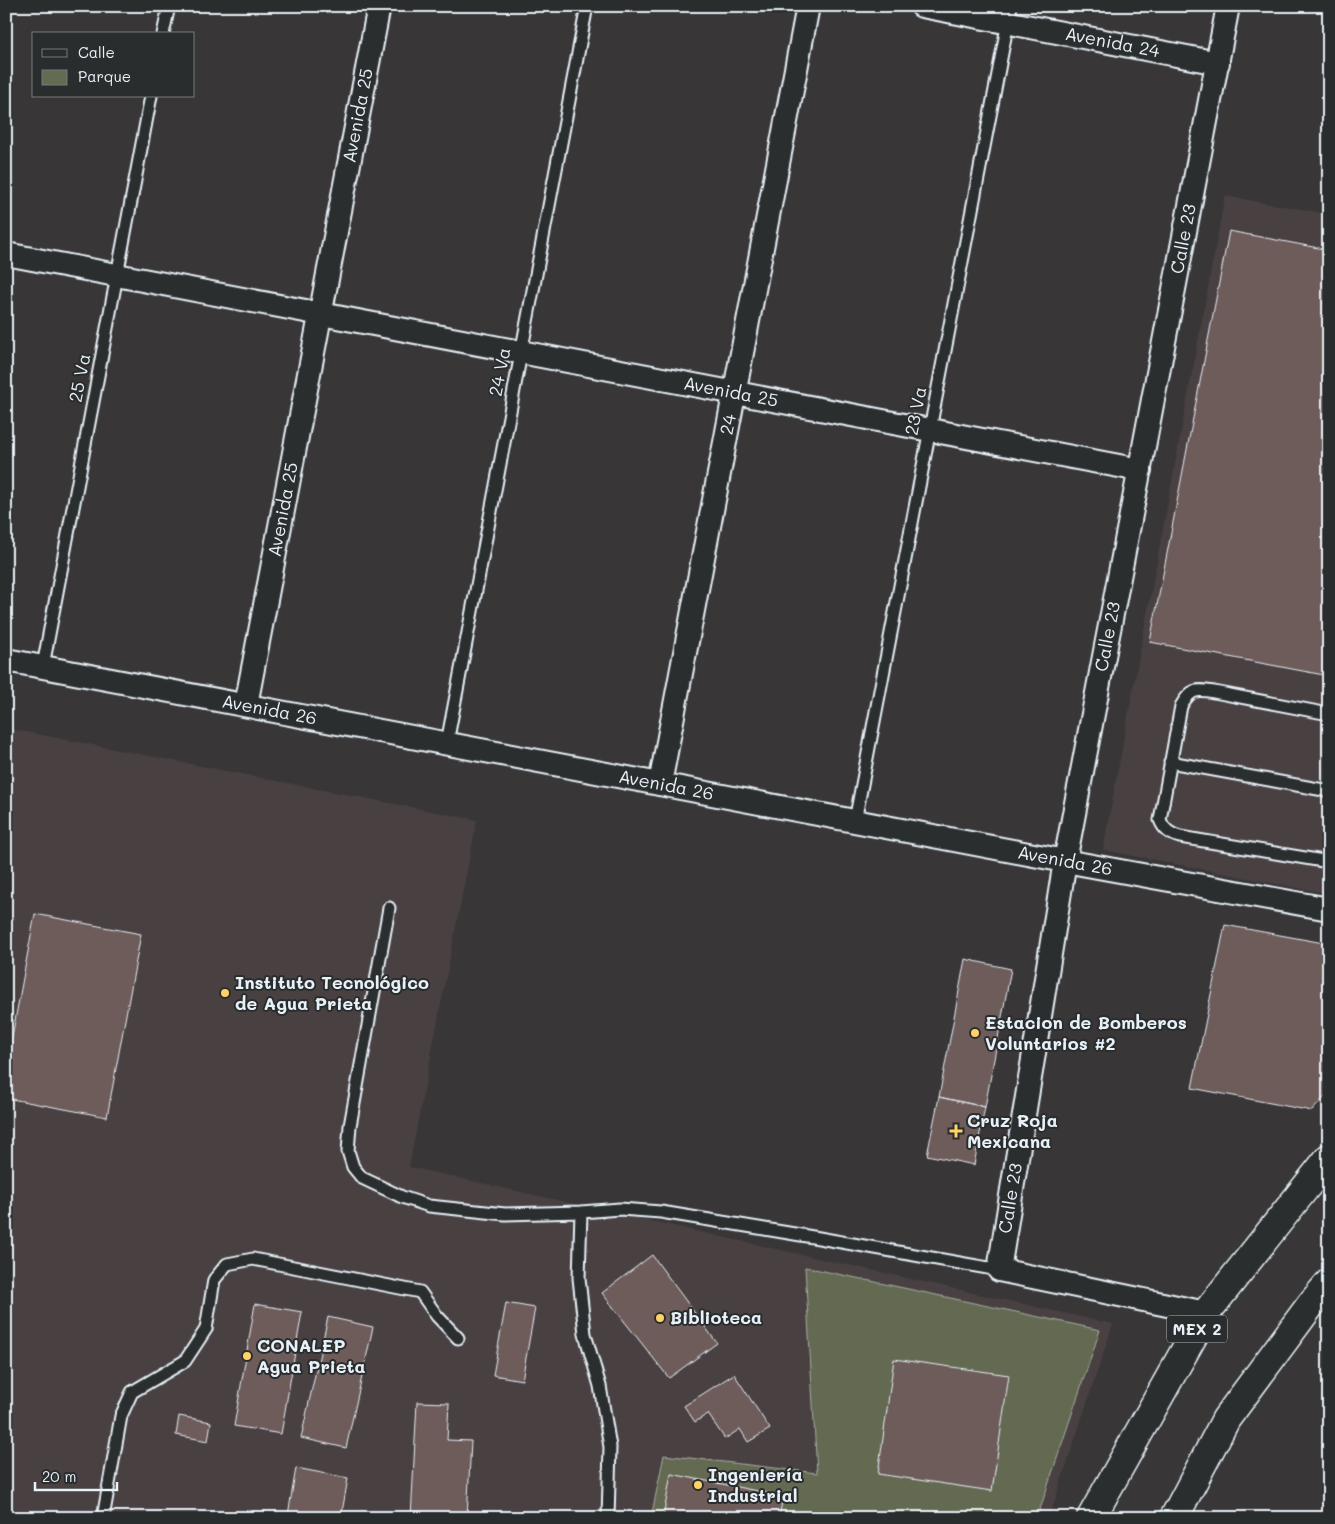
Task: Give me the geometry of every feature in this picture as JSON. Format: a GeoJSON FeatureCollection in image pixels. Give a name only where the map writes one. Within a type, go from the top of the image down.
{"type":"FeatureCollection","features":[{"type":"Feature","properties":{"kind":"main road","name":"MEX 2"},"geometry":{"type":"LineString","coordinates":[[1091,1518],[1206,1313],[1329,1158]]}},
{"type":"Feature","properties":{"kind":"main road"},"geometry":{"type":"LineString","coordinates":[[1174,1518],[1226,1419],[1329,1283]]}},
{"type":"Feature","properties":{"kind":"street","name":"Avenida 25"},"geometry":{"type":"LineString","coordinates":[[246,705],[379,6]]}},
{"type":"Feature","properties":{"kind":"street","name":"24"},"geometry":{"type":"LineString","coordinates":[[660,784],[808,6]]}},
{"type":"Feature","properties":{"kind":"street","name":"Avenida 24"},"geometry":{"type":"LineString","coordinates":[[922,6],[1009,14],[1218,62]]}},
{"type":"Feature","properties":{"kind":"street","name":"Calle 23"},"geometry":{"type":"LineString","coordinates":[[999,1270],[1065,861],[1228,6]]}},
{"type":"Feature","properties":{"kind":"street","name":"Avenida 25"},"geometry":{"type":"LineString","coordinates":[[6,254],[1140,470]]}},
{"type":"Feature","properties":{"kind":"street","name":"Avenida 26"},"geometry":{"type":"LineString","coordinates":[[6,660],[1065,861],[1329,909]]}},
{"type":"Feature","properties":{"kind":"street"},"geometry":{"type":"LineString","coordinates":[[999,1270],[1206,1313]]}},
{"type":"Feature","properties":{"kind":"lane"},"geometry":{"type":"LineString","coordinates":[[163,32],[169,6]]}},
{"type":"Feature","properties":{"kind":"lane","name":"24 Va"},"geometry":{"type":"LineString","coordinates":[[447,743],[587,6]]}},
{"type":"Feature","properties":{"kind":"lane","name":"23 Va"},"geometry":{"type":"LineString","coordinates":[[856,821],[1009,14]]}},
{"type":"Feature","properties":{"kind":"lane","name":"25 Va"},"geometry":{"type":"LineString","coordinates":[[43,666],[152,98]]}},
{"type":"Feature","properties":{"kind":"lane"},"geometry":{"type":"LineString","coordinates":[[1329,714],[1214,692],[1197,690],[1192,692],[1181,706],[1160,820],[1162,827],[1169,833],[1180,837],[1329,862]]}},
{"type":"Feature","properties":{"kind":"lane"},"geometry":{"type":"LineString","coordinates":[[1170,762],[1329,791]]}},
{"type":"Feature","properties":{"kind":"lane"},"geometry":{"type":"LineString","coordinates":[[389,908],[350,1126],[348,1151],[353,1167],[362,1178],[402,1198],[428,1206],[504,1214],[620,1209],[661,1212],[999,1270]]}},
{"type":"Feature","properties":{"kind":"lane"},"geometry":{"type":"LineString","coordinates":[[581,1212],[578,1278],[585,1334],[600,1386],[610,1447],[608,1518]]}},
{"type":"Feature","properties":{"kind":"lane"},"geometry":{"type":"LineString","coordinates":[[103,1518],[121,1416],[132,1392],[185,1361],[206,1328],[214,1280],[227,1264],[254,1259],[420,1292],[436,1316],[458,1338]]}},
{"type":"Feature","properties":{"kind":"shaded area"},"geometry":{"type":"Polygon","coordinates":[[[1225,196],[1329,214],[1329,894],[1103,850],[1225,196]]]}},
{"type":"Feature","properties":{"kind":"shaded area","name":"Instituto Tecnológico de Agua Prieta"},"geometry":{"type":"Polygon","coordinates":[[[6,728],[477,820],[409,1167],[1113,1324],[1049,1518],[6,1518],[6,728]]]}},
{"type":"Feature","properties":{"kind":"green space"},"geometry":{"type":"Polygon","coordinates":[[[805,1267],[1100,1330],[1037,1518],[651,1518],[664,1455],[817,1473],[805,1267]]]}},
{"type":"Feature","properties":{"kind":"building"},"geometry":{"type":"Polygon","coordinates":[[[1229,231],[1329,250],[1329,676],[1150,642],[1229,231]]]}},
{"type":"Feature","properties":{"kind":"building"},"geometry":{"type":"Polygon","coordinates":[[[35,914],[141,934],[107,1117],[6,1098],[6,1069],[35,914]]]}},
{"type":"Feature","properties":{"kind":"building"},"geometry":{"type":"Polygon","coordinates":[[[1225,925],[1329,944],[1329,1092],[1312,1111],[1192,1088],[1225,925]]]}},
{"type":"Feature","properties":{"kind":"building","name":"Estacion de Bomberos Voluntarios #2"},"geometry":{"type":"Polygon","coordinates":[[[965,959],[1011,969],[985,1107],[939,1097],[965,959]]]}},
{"type":"Feature","properties":{"kind":"building","name":"Cruz Roja Mexicana"},"geometry":{"type":"Polygon","coordinates":[[[939,1097],[985,1107],[974,1165],[927,1155],[939,1097]]]}},
{"type":"Feature","properties":{"kind":"building","name":"Biblioteca"},"geometry":{"type":"Polygon","coordinates":[[[652,1255],[717,1343],[669,1378],[602,1293],[652,1255]]]}},
{"type":"Feature","properties":{"kind":"building"},"geometry":{"type":"Polygon","coordinates":[[[506,1303],[535,1308],[522,1380],[493,1375],[506,1303]]]}},
{"type":"Feature","properties":{"kind":"building"},"geometry":{"type":"Polygon","coordinates":[[[255,1304],[302,1312],[281,1434],[234,1426],[255,1304]]]}},
{"type":"Feature","properties":{"kind":"building"},"geometry":{"type":"Polygon","coordinates":[[[328,1317],[373,1327],[346,1448],[301,1438],[328,1317]]]}},
{"type":"Feature","properties":{"kind":"building"},"geometry":{"type":"Polygon","coordinates":[[[894,1359],[1009,1375],[992,1491],[878,1474],[894,1359]]]}},
{"type":"Feature","properties":{"kind":"building"},"geometry":{"type":"Polygon","coordinates":[[[734,1374],[770,1429],[748,1442],[740,1429],[725,1439],[708,1414],[695,1422],[684,1406],[734,1374]]]}},
{"type":"Feature","properties":{"kind":"building"},"geometry":{"type":"Polygon","coordinates":[[[417,1402],[449,1403],[447,1440],[471,1441],[467,1518],[411,1518],[417,1402]]]}},
{"type":"Feature","properties":{"kind":"building"},"geometry":{"type":"Polygon","coordinates":[[[179,1416],[211,1422],[208,1441],[176,1435],[179,1416]]]}},
{"type":"Feature","properties":{"kind":"building"},"geometry":{"type":"Polygon","coordinates":[[[296,1468],[348,1478],[341,1518],[304,1518],[288,1515],[296,1468]]]}},
{"type":"Feature","properties":{"kind":"building","name":"Ingeniería Industrial"},"geometry":{"type":"Polygon","coordinates":[[[671,1474],[783,1496],[779,1518],[663,1518],[671,1474]]]}},
{"type":"Feature","properties":{"kind":"place","name":"Instituto Tecnológico de Agua Prieta"},"geometry":{"type":"Point","coordinates":[225,993]}},
{"type":"Feature","properties":{"kind":"place","name":"Estacion de Bomberos Voluntarios #2"},"geometry":{"type":"Point","coordinates":[975,1033]}},
{"type":"Feature","properties":{"kind":"place","name":"Cruz Roja Mexicana"},"geometry":{"type":"Point","coordinates":[956,1131]}},
{"type":"Feature","properties":{"kind":"place","name":"Biblioteca"},"geometry":{"type":"Point","coordinates":[660,1318]}},
{"type":"Feature","properties":{"kind":"place","name":"CONALEP Agua Prieta"},"geometry":{"type":"Point","coordinates":[247,1356]}},
{"type":"Feature","properties":{"kind":"place","name":"Ingeniería Industrial"},"geometry":{"type":"Point","coordinates":[698,1485]}}]}
